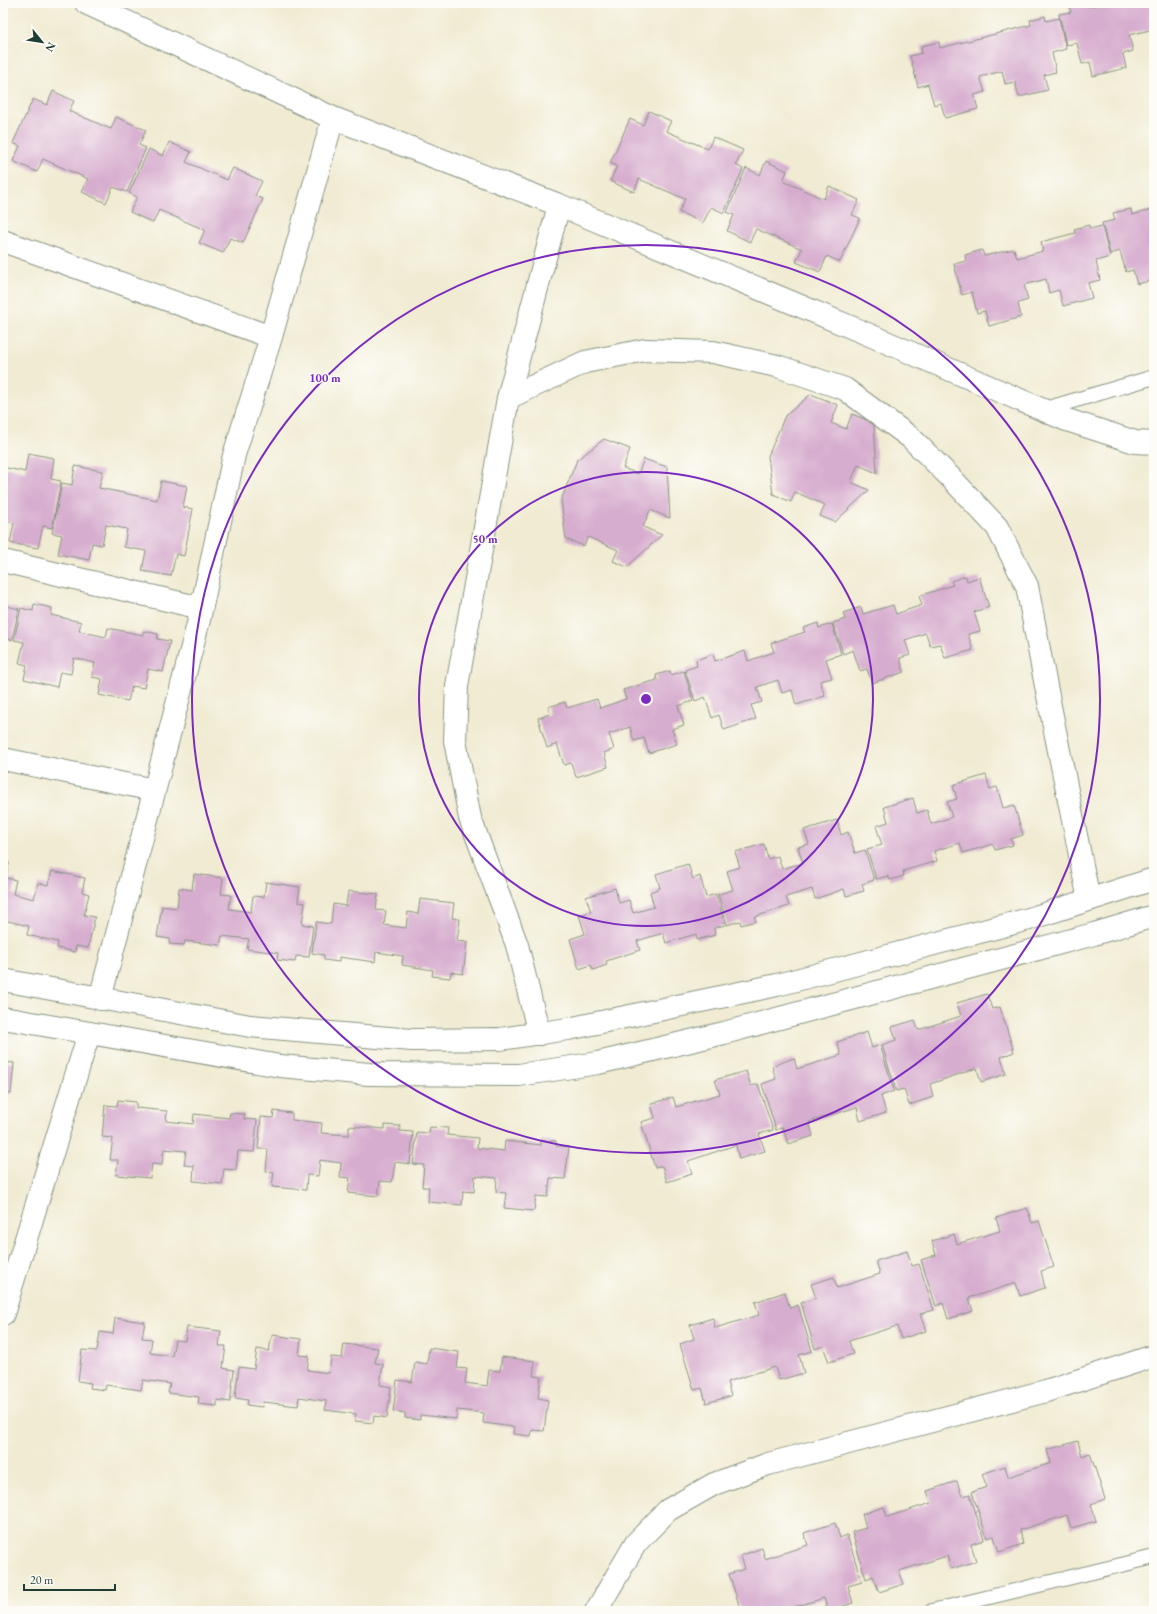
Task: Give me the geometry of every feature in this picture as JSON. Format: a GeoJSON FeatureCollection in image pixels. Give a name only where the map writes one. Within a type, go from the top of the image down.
{"type":"FeatureCollection","features":[{"type":"Feature","properties":{"kind":"street"},"geometry":{"type":"LineString","coordinates":[[86,3],[333,118],[559,205],[872,336],[1064,419],[1135,442],[1154,443]]}},
{"type":"Feature","properties":{"kind":"street"},"geometry":{"type":"LineString","coordinates":[[100,999],[202,608],[234,455],[271,336],[333,118]]}},
{"type":"Feature","properties":{"kind":"street"},"geometry":{"type":"LineString","coordinates":[[539,1034],[518,944],[470,818],[455,741],[457,686],[508,398],[559,205]]}},
{"type":"Feature","properties":{"kind":"street"},"geometry":{"type":"LineString","coordinates":[[3,241],[271,336]]}},
{"type":"Feature","properties":{"kind":"street"},"geometry":{"type":"LineString","coordinates":[[508,398],[586,362],[645,350],[713,352],[777,366],[845,388],[910,438],[953,480],[997,527],[1027,586],[1089,900]]}},
{"type":"Feature","properties":{"kind":"street"},"geometry":{"type":"LineString","coordinates":[[3,560],[202,608]]}},
{"type":"Feature","properties":{"kind":"street"},"geometry":{"type":"LineString","coordinates":[[3,759],[154,790]]}},
{"type":"Feature","properties":{"kind":"street"},"geometry":{"type":"LineString","coordinates":[[3,980],[250,1026],[412,1040],[500,1039],[568,1030],[777,985],[1029,919],[1154,879]]}},
{"type":"Feature","properties":{"kind":"street"},"geometry":{"type":"LineString","coordinates":[[3,1018],[280,1066],[369,1074],[519,1076],[598,1064],[724,1033],[1086,936],[1154,916]]}},
{"type":"Feature","properties":{"kind":"street"},"geometry":{"type":"LineString","coordinates":[[3,1314],[89,1033]]}},
{"type":"Feature","properties":{"kind":"street"},"geometry":{"type":"LineString","coordinates":[[596,1611],[636,1543],[668,1510],[714,1484],[768,1464],[1046,1391],[1154,1356]]}},
{"type":"Feature","properties":{"kind":"lane"},"geometry":{"type":"LineString","coordinates":[[1042,410],[1154,377]]}},
{"type":"Feature","properties":{"kind":"lane"},"geometry":{"type":"LineString","coordinates":[[932,1611],[1154,1557]]}},
{"type":"Feature","properties":{"kind":"building"},"geometry":{"type":"Polygon","coordinates":[[[1088,3],[1089,7],[1104,3],[1154,3],[1154,42],[1150,30],[1129,35],[1133,51],[1123,54],[1126,68],[1093,76],[1090,62],[1082,64],[1077,43],[1066,45],[1059,14],[1071,12],[1069,5],[1088,3]]]}},
{"type":"Feature","properties":{"kind":"building"},"geometry":{"type":"Polygon","coordinates":[[[1045,16],[1046,21],[1059,18],[1066,49],[1052,53],[1056,72],[1044,75],[1048,90],[1019,97],[1015,82],[1005,84],[1002,71],[980,77],[985,92],[974,95],[978,109],[945,118],[941,103],[934,105],[928,84],[918,87],[910,56],[922,53],[921,46],[939,42],[940,48],[1031,25],[1030,20],[1045,16]]]}},
{"type":"Feature","properties":{"kind":"building"},"geometry":{"type":"Polygon","coordinates":[[[53,91],[74,101],[69,111],[111,129],[116,117],[146,130],[139,145],[146,148],[127,192],[113,187],[106,203],[82,192],[88,179],[43,159],[37,172],[13,161],[20,146],[13,143],[33,99],[47,105],[53,91]]]}},
{"type":"Feature","properties":{"kind":"building"},"geometry":{"type":"Polygon","coordinates":[[[649,111],[671,121],[666,131],[708,149],[713,137],[743,150],[736,165],[743,169],[724,213],[711,207],[703,223],[679,212],[685,199],[639,179],[634,192],[610,181],[617,166],[610,163],[630,119],[643,125],[649,111]]]}},
{"type":"Feature","properties":{"kind":"building"},"geometry":{"type":"Polygon","coordinates":[[[169,142],[191,152],[186,162],[227,180],[233,168],[262,181],[255,196],[263,199],[243,243],[230,238],[223,253],[199,243],[205,230],[159,210],[153,223],[130,212],[137,197],[129,193],[149,149],[163,156],[169,142]]]}},
{"type":"Feature","properties":{"kind":"building"},"geometry":{"type":"Polygon","coordinates":[[[766,161],[787,171],[783,181],[824,199],[829,186],[859,200],[852,215],[860,218],[840,262],[827,256],[820,272],[796,262],[802,249],[756,229],[750,242],[727,231],[734,215],[727,212],[746,168],[760,175],[766,161]]]}},
{"type":"Feature","properties":{"kind":"building"},"geometry":{"type":"Polygon","coordinates":[[[1131,209],[1132,215],[1154,209],[1154,280],[1137,284],[1133,270],[1126,272],[1120,251],[1110,254],[1102,223],[1115,220],[1113,213],[1131,209]]]}},
{"type":"Feature","properties":{"kind":"building"},"geometry":{"type":"Polygon","coordinates":[[[1089,225],[1090,229],[1102,226],[1110,257],[1096,261],[1100,280],[1088,283],[1092,298],[1063,306],[1059,290],[1049,293],[1046,279],[1024,285],[1028,300],[1018,303],[1021,317],[989,326],[985,311],[977,313],[972,292],[962,295],[954,264],[966,261],[965,255],[982,250],[984,256],[1014,249],[1017,258],[1043,251],[1041,242],[1075,233],[1074,229],[1089,225]]]}},
{"type":"Feature","properties":{"kind":"building"},"geometry":{"type":"Polygon","coordinates":[[[811,394],[838,405],[831,423],[846,429],[852,414],[874,423],[877,473],[858,465],[851,482],[869,490],[835,522],[820,516],[825,505],[795,492],[791,502],[773,494],[768,456],[785,416],[811,394]]]}},
{"type":"Feature","properties":{"kind":"building"},"geometry":{"type":"Polygon","coordinates":[[[604,439],[630,449],[623,468],[638,474],[644,459],[667,467],[670,518],[650,510],[643,527],[662,535],[627,567],[613,561],[618,550],[588,537],[584,546],[566,539],[561,500],[577,460],[604,439]]]}},
{"type":"Feature","properties":{"kind":"building"},"geometry":{"type":"Polygon","coordinates":[[[28,453],[54,458],[51,479],[61,481],[52,528],[43,526],[38,548],[10,543],[14,523],[3,521],[3,467],[25,472],[28,453]]]}},
{"type":"Feature","properties":{"kind":"building"},"geometry":{"type":"Polygon","coordinates":[[[75,466],[103,471],[99,488],[157,500],[161,481],[187,486],[183,507],[193,509],[184,556],[176,554],[171,576],[142,571],[146,551],[124,547],[127,529],[106,525],[102,545],[92,543],[89,560],[58,554],[62,535],[52,533],[62,483],[72,485],[75,466]]]}},
{"type":"Feature","properties":{"kind":"building"},"geometry":{"type":"Polygon","coordinates":[[[966,576],[967,581],[979,577],[989,607],[974,612],[980,631],[968,634],[973,650],[945,658],[940,644],[930,646],[926,633],[905,640],[910,655],[900,658],[904,672],[872,683],[867,669],[860,671],[853,650],[843,654],[833,623],[845,619],[843,613],[861,607],[863,614],[893,605],[896,614],[922,605],[919,596],[953,585],[951,581],[966,576]]]}},
{"type":"Feature","properties":{"kind":"building"},"geometry":{"type":"Polygon","coordinates":[[[3,601],[7,602],[6,606],[19,609],[12,640],[3,638],[3,601]]]}},
{"type":"Feature","properties":{"kind":"building"},"geometry":{"type":"Polygon","coordinates":[[[34,604],[52,608],[51,615],[81,622],[79,631],[106,637],[108,628],[143,635],[143,631],[158,634],[157,639],[170,641],[163,672],[148,669],[144,688],[132,686],[128,701],[99,695],[102,679],[92,677],[95,663],[74,658],[71,674],[60,672],[57,687],[24,679],[27,665],[19,663],[24,642],[14,640],[21,608],[33,611],[34,604]]]}},
{"type":"Feature","properties":{"kind":"building"},"geometry":{"type":"Polygon","coordinates":[[[818,623],[819,628],[832,624],[841,654],[826,659],[832,678],[820,681],[825,696],[796,705],[792,690],[782,693],[778,680],[757,687],[762,702],[751,705],[756,719],[724,730],[719,715],[712,718],[705,697],[695,701],[685,670],[697,666],[696,660],[713,654],[715,661],[745,651],[748,661],[774,652],[771,643],[805,632],[803,628],[818,623]]]}},
{"type":"Feature","properties":{"kind":"building"},"geometry":{"type":"Polygon","coordinates":[[[670,671],[671,675],[684,671],[693,701],[678,706],[684,725],[672,729],[677,744],[649,753],[644,738],[634,741],[630,727],[609,734],[614,749],[604,753],[608,767],[576,777],[571,763],[564,765],[557,744],[547,748],[538,718],[550,714],[548,707],[565,702],[567,708],[597,699],[600,708],[626,699],[623,690],[657,680],[656,675],[670,671]]]}},
{"type":"Feature","properties":{"kind":"building"},"geometry":{"type":"Polygon","coordinates":[[[986,775],[990,789],[997,787],[1003,808],[1014,805],[1023,835],[1011,839],[1013,845],[995,850],[993,844],[963,853],[960,843],[934,851],[937,861],[903,871],[904,876],[890,880],[888,876],[876,879],[867,849],[882,845],[876,826],[888,822],[884,807],[913,798],[917,813],[927,810],[931,824],[952,817],[947,802],[957,799],[953,785],[986,775]]]}},
{"type":"Feature","properties":{"kind":"building"},"geometry":{"type":"Polygon","coordinates":[[[837,820],[841,835],[848,832],[855,853],[865,850],[874,880],[862,884],[864,891],[846,896],[844,889],[815,899],[812,889],[786,897],[789,906],[754,917],[756,921],[741,925],[740,921],[727,925],[718,894],[733,890],[727,871],[740,867],[735,852],[764,844],[768,859],[778,856],[782,869],[803,863],[798,847],[809,844],[804,830],[837,820]]]}},
{"type":"Feature","properties":{"kind":"building"},"geometry":{"type":"Polygon","coordinates":[[[3,861],[9,863],[6,878],[16,880],[13,894],[34,899],[38,883],[48,885],[52,871],[85,878],[82,892],[89,894],[84,915],[95,917],[88,948],[76,946],[75,952],[57,948],[58,942],[27,935],[29,926],[3,920],[3,861]]]}},
{"type":"Feature","properties":{"kind":"building"},"geometry":{"type":"Polygon","coordinates":[[[688,864],[693,879],[700,876],[706,897],[716,894],[725,925],[714,928],[715,935],[697,940],[696,934],[666,943],[663,933],[637,941],[640,950],[606,961],[607,965],[593,970],[591,965],[579,969],[570,939],[585,934],[579,915],[591,912],[586,897],[615,888],[619,903],[629,900],[633,913],[654,907],[650,892],[660,888],[656,874],[688,864]]]}},
{"type":"Feature","properties":{"kind":"building"},"geometry":{"type":"Polygon","coordinates":[[[194,874],[223,878],[221,894],[231,895],[229,909],[251,912],[253,896],[264,897],[266,882],[300,887],[298,902],[305,903],[302,924],[313,926],[309,957],[296,956],[295,962],[277,960],[278,953],[247,949],[249,939],[222,936],[220,945],[185,941],[184,945],[169,944],[170,939],[157,937],[162,906],[177,908],[179,888],[192,890],[194,874]]]}},
{"type":"Feature","properties":{"kind":"building"},"geometry":{"type":"Polygon","coordinates":[[[348,891],[378,894],[376,910],[386,911],[384,925],[406,928],[408,912],[418,914],[420,899],[454,903],[452,918],[460,919],[457,941],[467,942],[463,974],[451,972],[450,978],[432,976],[433,970],[402,965],[403,956],[376,952],[375,962],[339,957],[339,962],[324,960],[324,955],[312,953],[316,922],[331,924],[333,904],[346,906],[348,891]]]}},
{"type":"Feature","properties":{"kind":"building"},"geometry":{"type":"Polygon","coordinates":[[[987,994],[992,1009],[1000,1007],[1014,1052],[1001,1057],[1006,1074],[981,1082],[977,1068],[930,1084],[933,1097],[909,1105],[904,1089],[896,1091],[882,1045],[896,1040],[892,1027],[915,1020],[918,1030],[961,1016],[957,1003],[987,994]]]}},
{"type":"Feature","properties":{"kind":"building"},"geometry":{"type":"Polygon","coordinates":[[[867,1032],[872,1048],[880,1045],[894,1091],[881,1096],[886,1113],[860,1121],[857,1107],[809,1122],[813,1136],[788,1144],[783,1127],[776,1130],[762,1084],[776,1079],[772,1066],[794,1058],[797,1069],[841,1055],[837,1042],[867,1032]]]}},
{"type":"Feature","properties":{"kind":"building"},"geometry":{"type":"Polygon","coordinates":[[[3,1062],[14,1063],[11,1094],[3,1093],[3,1062]]]}},
{"type":"Feature","properties":{"kind":"building"},"geometry":{"type":"Polygon","coordinates":[[[746,1071],[751,1086],[758,1084],[773,1130],[759,1134],[765,1151],[739,1159],[736,1145],[688,1161],[692,1174],[667,1182],[662,1166],[655,1168],[641,1122],[655,1118],[651,1104],[673,1097],[676,1107],[720,1094],[715,1080],[746,1071]]]}},
{"type":"Feature","properties":{"kind":"building"},"geometry":{"type":"Polygon","coordinates":[[[118,1100],[136,1102],[136,1108],[167,1111],[166,1121],[193,1124],[194,1114],[229,1118],[230,1113],[245,1114],[244,1119],[257,1120],[254,1152],[238,1151],[236,1170],[224,1169],[222,1184],[193,1181],[194,1166],[184,1165],[186,1151],[164,1149],[162,1165],[152,1164],[150,1178],[116,1175],[118,1160],[110,1160],[113,1138],[102,1137],[105,1105],[117,1106],[118,1100]]]}},
{"type":"Feature","properties":{"kind":"building"},"geometry":{"type":"Polygon","coordinates":[[[274,1111],[292,1113],[292,1120],[322,1123],[321,1133],[349,1135],[349,1126],[385,1129],[385,1125],[400,1126],[400,1131],[413,1132],[410,1164],[395,1162],[392,1182],[380,1181],[378,1196],[348,1193],[350,1178],[340,1177],[341,1163],[320,1160],[318,1176],[307,1175],[306,1190],[272,1187],[274,1172],[266,1171],[268,1149],[258,1149],[261,1117],[273,1118],[274,1111]]]}},
{"type":"Feature","properties":{"kind":"building"},"geometry":{"type":"Polygon","coordinates":[[[430,1127],[448,1128],[447,1135],[478,1138],[477,1148],[504,1151],[505,1141],[541,1145],[541,1140],[556,1141],[556,1146],[569,1147],[565,1179],[550,1178],[548,1197],[536,1196],[534,1211],[504,1208],[506,1193],[496,1192],[497,1178],[475,1176],[474,1192],[463,1191],[462,1205],[428,1202],[429,1187],[422,1187],[424,1165],[413,1164],[417,1132],[429,1133],[430,1127]]]}},
{"type":"Feature","properties":{"kind":"building"},"geometry":{"type":"Polygon","coordinates":[[[1027,1208],[1032,1223],[1039,1221],[1054,1267],[1041,1271],[1045,1288],[1020,1296],[1016,1283],[969,1298],[973,1311],[948,1319],[943,1303],[936,1306],[921,1260],[936,1255],[932,1241],[954,1234],[957,1244],[1000,1231],[996,1218],[1027,1208]]]}},
{"type":"Feature","properties":{"kind":"building"},"geometry":{"type":"Polygon","coordinates":[[[907,1251],[912,1266],[919,1264],[934,1310],[920,1314],[926,1331],[901,1339],[897,1326],[849,1341],[853,1354],[829,1362],[823,1346],[815,1349],[801,1303],[816,1298],[811,1284],[834,1277],[837,1288],[880,1274],[876,1261],[907,1251]]]}},
{"type":"Feature","properties":{"kind":"building"},"geometry":{"type":"Polygon","coordinates":[[[785,1292],[790,1308],[798,1305],[812,1351],[799,1355],[804,1373],[779,1380],[775,1367],[727,1382],[731,1396],[706,1403],[702,1388],[694,1390],[680,1344],[694,1339],[690,1325],[713,1318],[715,1328],[759,1315],[755,1302],[785,1292]]]}},
{"type":"Feature","properties":{"kind":"building"},"geometry":{"type":"Polygon","coordinates":[[[115,1318],[145,1322],[142,1338],[152,1339],[150,1353],[172,1356],[175,1340],[185,1341],[187,1327],[221,1331],[219,1346],[226,1346],[223,1368],[234,1370],[230,1402],[217,1400],[217,1406],[198,1404],[199,1397],[168,1393],[170,1384],[143,1380],[141,1390],[106,1385],[105,1390],[90,1388],[91,1383],[78,1381],[82,1350],[97,1351],[100,1332],[113,1334],[115,1318]]]}},
{"type":"Feature","properties":{"kind":"building"},"geometry":{"type":"Polygon","coordinates":[[[272,1335],[301,1339],[299,1355],[309,1356],[307,1370],[329,1373],[331,1357],[342,1358],[344,1344],[378,1348],[375,1363],[383,1364],[380,1385],[391,1387],[387,1418],[374,1416],[373,1423],[355,1421],[356,1414],[325,1410],[326,1401],[299,1397],[298,1406],[263,1402],[262,1407],[247,1405],[248,1400],[235,1398],[239,1367],[254,1369],[257,1349],[269,1351],[272,1335]]]}},
{"type":"Feature","properties":{"kind":"building"},"geometry":{"type":"Polygon","coordinates":[[[429,1348],[459,1352],[457,1368],[467,1369],[465,1383],[487,1386],[489,1370],[500,1371],[502,1357],[535,1361],[533,1376],[541,1377],[538,1398],[548,1400],[544,1431],[532,1430],[531,1436],[513,1434],[514,1427],[483,1423],[484,1413],[457,1410],[456,1419],[420,1415],[420,1420],[405,1418],[405,1413],[393,1411],[397,1380],[412,1382],[415,1362],[427,1364],[429,1348]]]}},
{"type":"Feature","properties":{"kind":"building"},"geometry":{"type":"Polygon","coordinates":[[[1078,1441],[1082,1456],[1090,1453],[1105,1499],[1091,1504],[1096,1521],[1071,1528],[1067,1515],[1020,1530],[1023,1544],[999,1552],[994,1536],[987,1538],[972,1492],[987,1487],[982,1474],[1005,1466],[1008,1477],[1051,1463],[1047,1450],[1078,1441]]]}},
{"type":"Feature","properties":{"kind":"building"},"geometry":{"type":"Polygon","coordinates":[[[957,1481],[962,1496],[970,1494],[984,1540],[971,1544],[976,1561],[951,1569],[947,1556],[899,1571],[904,1584],[879,1592],[873,1576],[866,1579],[852,1532],[866,1528],[862,1514],[884,1507],[887,1517],[931,1503],[927,1491],[957,1481]]]}},
{"type":"Feature","properties":{"kind":"building"},"geometry":{"type":"Polygon","coordinates":[[[835,1523],[840,1538],[847,1535],[862,1582],[848,1586],[853,1603],[828,1611],[824,1598],[781,1611],[741,1611],[729,1574],[744,1569],[740,1556],[762,1548],[765,1559],[808,1545],[804,1533],[835,1523]]]}}]}
